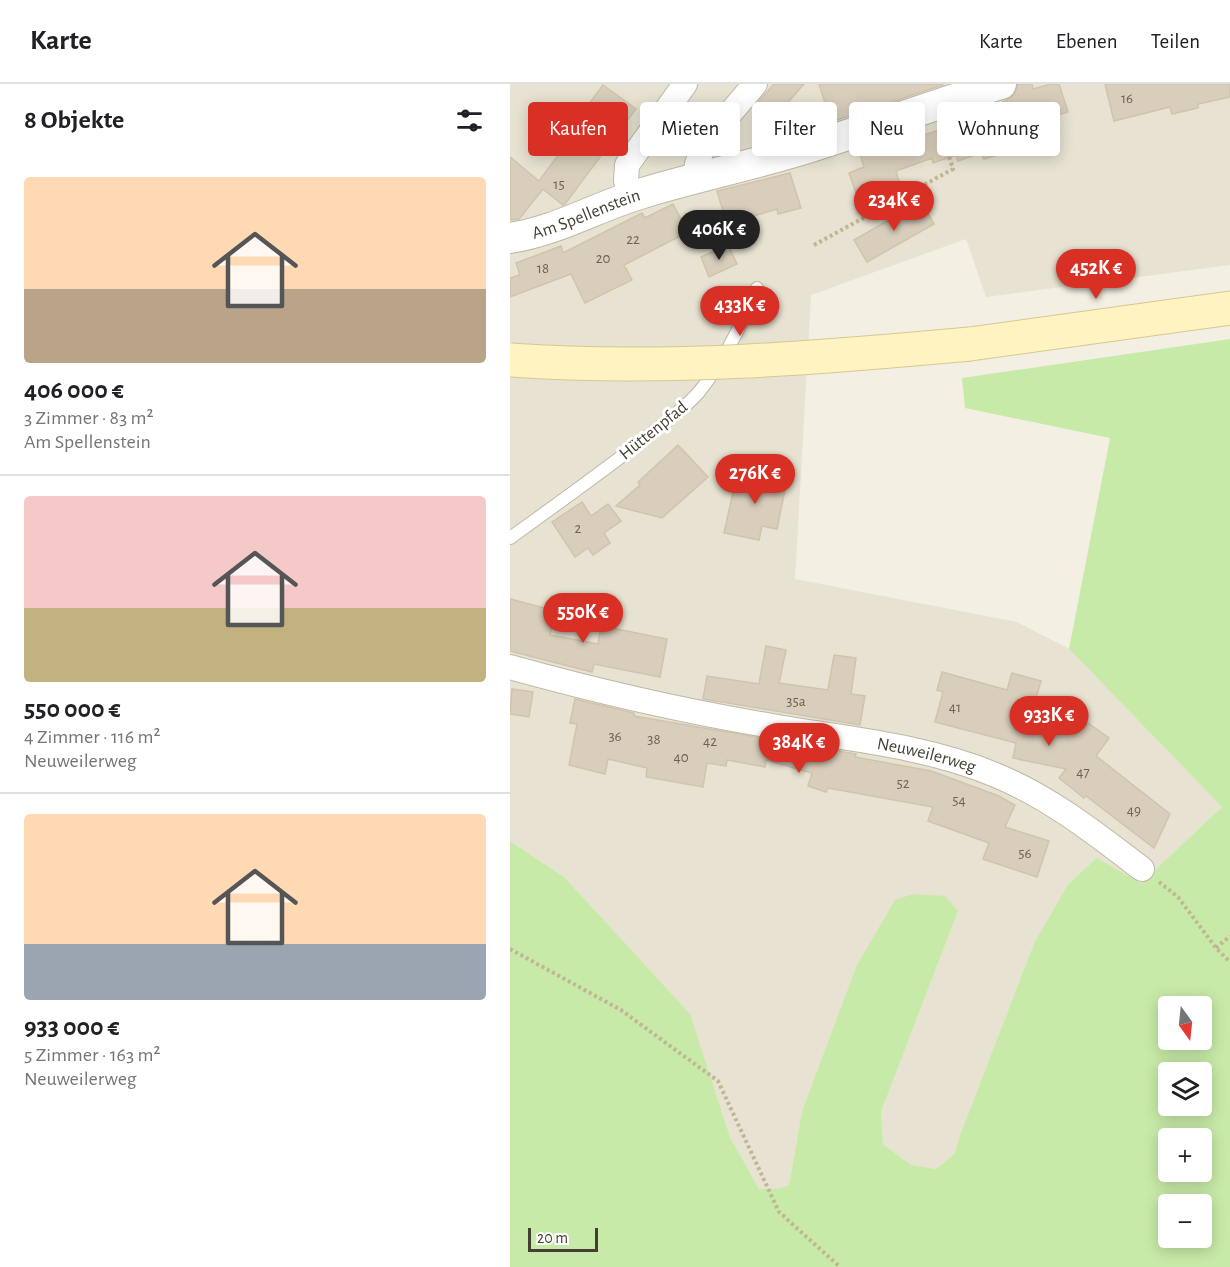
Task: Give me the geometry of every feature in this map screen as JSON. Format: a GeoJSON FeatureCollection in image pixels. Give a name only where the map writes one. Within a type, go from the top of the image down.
{"type":"FeatureCollection","features":[{"type":"Feature","properties":{"kind":"main road"},"geometry":{"type":"LineString","coordinates":[[510,360],[567,364],[698,364],[819,358],[970,344],[1230,309]]}},
{"type":"Feature","properties":{"kind":"street"},"geometry":{"type":"LineString","coordinates":[[631,196],[626,181],[627,165],[685,84]]}},
{"type":"Feature","properties":{"kind":"street"},"geometry":{"type":"LineString","coordinates":[[696,176],[697,164],[704,144],[755,84]]}},
{"type":"Feature","properties":{"kind":"street","name":"Am Spellenstein"},"geometry":{"type":"LineString","coordinates":[[510,238],[535,234],[559,226],[631,196],[696,176],[798,151],[1000,84]]}},
{"type":"Feature","properties":{"kind":"street","name":"Neuweilerweg"},"geometry":{"type":"LineString","coordinates":[[510,667],[678,710],[901,747],[964,762],[1022,787],[1095,833],[1142,869]]}},
{"type":"Feature","properties":{"kind":"lane","name":"Hüttenpfad"},"geometry":{"type":"LineString","coordinates":[[510,538],[627,452],[676,413],[698,392],[726,351],[757,288]]}},
{"type":"Feature","properties":{"kind":"path"},"geometry":{"type":"LineString","coordinates":[[814,245],[953,169],[933,106]]}},
{"type":"Feature","properties":{"kind":"path"},"geometry":{"type":"LineString","coordinates":[[1142,869],[1178,897],[1216,948],[1230,962]]}},
{"type":"Feature","properties":{"kind":"path"},"geometry":{"type":"LineString","coordinates":[[1216,948],[1230,936]]}},
{"type":"Feature","properties":{"kind":"path"},"geometry":{"type":"LineString","coordinates":[[510,949],[621,1010],[718,1081],[779,1212],[840,1267]]}},
{"type":"Feature","properties":{"kind":"shaded area"},"geometry":{"type":"Polygon","coordinates":[[[510,84],[1230,84],[1230,265],[986,297],[966,239],[811,295],[795,579],[1017,622],[1069,649],[1222,807],[1141,883],[1097,858],[1069,883],[1035,941],[955,1153],[936,1169],[911,1165],[883,1144],[881,1112],[958,911],[856,967],[802,1111],[789,1185],[759,1189],[730,1137],[689,1014],[564,877],[510,841],[510,84]]]}},
{"type":"Feature","properties":{"kind":"green space"},"geometry":{"type":"Polygon","coordinates":[[[1230,339],[1230,1267],[510,1267],[510,841],[564,877],[690,1014],[730,1137],[759,1189],[780,1188],[789,1185],[802,1111],[856,967],[895,900],[913,894],[945,896],[958,911],[881,1112],[883,1144],[911,1165],[936,1169],[955,1153],[1035,941],[1069,883],[1097,858],[1141,883],[1222,807],[1069,649],[1110,438],[965,408],[962,378],[1230,339]]]}},
{"type":"Feature","properties":{"kind":"building"},"geometry":{"type":"Polygon","coordinates":[[[774,84],[804,84],[788,102],[759,101],[774,84]]]}},
{"type":"Feature","properties":{"kind":"building"},"geometry":{"type":"Polygon","coordinates":[[[819,84],[943,84],[892,102],[849,102],[849,116],[837,120],[837,102],[825,102],[819,84]]]}},
{"type":"Feature","properties":{"kind":"building"},"geometry":{"type":"Polygon","coordinates":[[[1018,84],[1032,84],[1033,89],[1059,84],[1068,112],[1060,114],[1060,102],[1003,102],[1014,95],[1018,84]]]}},
{"type":"Feature","properties":{"kind":"building"},"geometry":{"type":"Polygon","coordinates":[[[1105,84],[1230,84],[1230,97],[1198,104],[1198,108],[1172,114],[1170,107],[1114,121],[1105,84]]]}},
{"type":"Feature","properties":{"kind":"building"},"geometry":{"type":"Polygon","coordinates":[[[603,85],[626,102],[590,102],[603,85]]]}},
{"type":"Feature","properties":{"kind":"building"},"geometry":{"type":"Polygon","coordinates":[[[628,103],[636,109],[628,120],[628,103]]]}},
{"type":"Feature","properties":{"kind":"building"},"geometry":{"type":"Polygon","coordinates":[[[937,131],[937,156],[953,156],[933,163],[932,158],[896,171],[899,181],[857,196],[849,173],[864,167],[861,156],[925,156],[925,135],[937,131]]]}},
{"type":"Feature","properties":{"kind":"building"},"geometry":{"type":"Polygon","coordinates":[[[557,156],[601,156],[565,204],[563,205],[543,189],[519,219],[510,220],[510,157],[539,181],[557,156]]]}},
{"type":"Feature","properties":{"kind":"building"},"geometry":{"type":"Polygon","coordinates":[[[956,156],[972,156],[958,161],[956,156]]]}},
{"type":"Feature","properties":{"kind":"building"},"geometry":{"type":"Polygon","coordinates":[[[790,173],[801,208],[778,214],[777,209],[727,224],[717,191],[790,173]]]}},
{"type":"Feature","properties":{"kind":"building"},"geometry":{"type":"Polygon","coordinates":[[[921,201],[934,224],[867,262],[854,240],[921,201]]]}},
{"type":"Feature","properties":{"kind":"building"},"geometry":{"type":"Polygon","coordinates":[[[673,204],[688,232],[624,265],[632,280],[585,303],[571,274],[510,297],[510,278],[520,275],[516,263],[561,246],[563,253],[642,213],[645,218],[673,204]]]}},
{"type":"Feature","properties":{"kind":"building"},"geometry":{"type":"Polygon","coordinates":[[[728,245],[737,264],[709,277],[701,257],[728,245]]]}},
{"type":"Feature","properties":{"kind":"building"},"geometry":{"type":"Polygon","coordinates":[[[678,445],[708,477],[662,518],[616,506],[640,485],[638,482],[678,445]]]}},
{"type":"Feature","properties":{"kind":"building"},"geometry":{"type":"Polygon","coordinates":[[[738,470],[787,480],[777,529],[762,526],[759,540],[724,533],[738,470]]]}},
{"type":"Feature","properties":{"kind":"building"},"geometry":{"type":"Polygon","coordinates":[[[582,502],[591,516],[608,504],[621,521],[604,533],[610,543],[593,555],[588,548],[575,557],[552,522],[582,502]]]}},
{"type":"Feature","properties":{"kind":"building"},"geometry":{"type":"Polygon","coordinates":[[[510,599],[556,611],[550,635],[598,644],[601,626],[667,639],[660,677],[594,664],[592,672],[510,651],[510,599]]]}},
{"type":"Feature","properties":{"kind":"building"},"geometry":{"type":"Polygon","coordinates":[[[766,646],[786,650],[779,683],[828,690],[834,655],[856,658],[851,694],[865,696],[860,725],[703,699],[707,676],[759,684],[766,646]]]}},
{"type":"Feature","properties":{"kind":"building"},"geometry":{"type":"Polygon","coordinates":[[[942,672],[1007,690],[1012,673],[1041,681],[1028,726],[1064,734],[1074,722],[1083,729],[1088,723],[1109,738],[1096,756],[1170,814],[1154,848],[1059,778],[1066,769],[1013,758],[1016,743],[935,722],[943,692],[937,690],[942,672]]]}},
{"type":"Feature","properties":{"kind":"building"},"geometry":{"type":"Polygon","coordinates":[[[512,689],[533,692],[529,717],[510,714],[512,689]]]}},
{"type":"Feature","properties":{"kind":"building"},"geometry":{"type":"Polygon","coordinates":[[[575,699],[634,713],[634,716],[856,754],[855,757],[931,771],[999,796],[1015,805],[1005,827],[1049,841],[1037,877],[983,859],[989,843],[928,821],[933,807],[828,788],[826,792],[808,786],[812,773],[766,760],[765,767],[727,760],[726,766],[707,763],[703,787],[646,777],[647,768],[608,759],[605,774],[569,765],[577,724],[570,723],[575,699]]]}}]}
